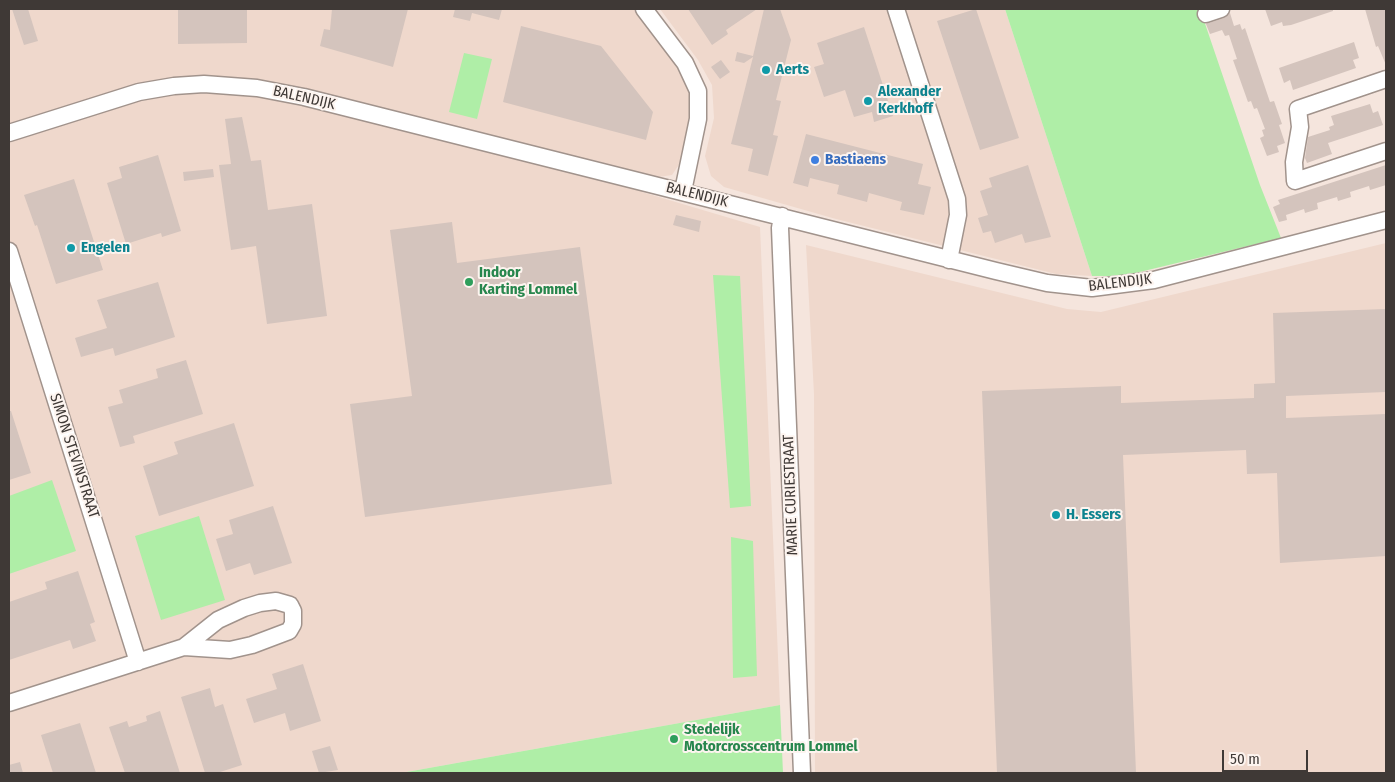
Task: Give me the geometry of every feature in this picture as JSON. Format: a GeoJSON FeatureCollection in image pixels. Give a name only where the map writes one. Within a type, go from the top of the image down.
{"type":"FeatureCollection","features":[{"type":"Feature","properties":{"kind":"street"},"geometry":{"type":"LineString","coordinates":[[644,9],[685,63],[698,90],[698,119],[683,191]]}},
{"type":"Feature","properties":{"kind":"street"},"geometry":{"type":"LineString","coordinates":[[896,9],[957,200],[958,215],[949,260]]}},
{"type":"Feature","properties":{"kind":"street"},"geometry":{"type":"LineString","coordinates":[[1386,79],[1298,108],[1300,127],[1294,162],[1295,181],[1386,151]]}},
{"type":"Feature","properties":{"kind":"street","name":"BALENDIJK"},"geometry":{"type":"LineString","coordinates":[[9,133],[139,92],[174,86],[232,85],[304,97],[1048,284],[1092,288],[1154,280],[1386,220]]}},
{"type":"Feature","properties":{"kind":"street","name":"MARIE CURIESTRAAT"},"geometry":{"type":"LineString","coordinates":[[782,216],[781,248],[802,773]]}},
{"type":"Feature","properties":{"kind":"street","name":"SIMON STEVINSTRAAT"},"geometry":{"type":"LineString","coordinates":[[9,251],[138,662]]}},
{"type":"Feature","properties":{"kind":"street"},"geometry":{"type":"LineString","coordinates":[[9,702],[184,647],[218,620],[244,608],[276,601],[290,605],[293,611],[293,624],[289,632],[252,645],[230,650],[184,647]]}},
{"type":"Feature","properties":{"kind":"shaded area"},"geometry":{"type":"Polygon","coordinates":[[[9,9],[635,9],[680,69],[691,89],[692,129],[684,157],[672,175],[658,177],[644,174],[642,192],[760,227],[780,705],[401,773],[9,773],[9,9]]]}},
{"type":"Feature","properties":{"kind":"shaded area"},"geometry":{"type":"Polygon","coordinates":[[[660,9],[1005,9],[1092,276],[1056,274],[836,219],[724,187],[711,176],[705,156],[714,118],[712,85],[698,60],[660,9]]]}},
{"type":"Feature","properties":{"kind":"shaded area"},"geometry":{"type":"Polygon","coordinates":[[[1386,243],[1386,773],[815,773],[814,394],[806,245],[1067,309],[1101,312],[1386,243]]]}},
{"type":"Feature","properties":{"kind":"green space"},"geometry":{"type":"Polygon","coordinates":[[[1005,9],[1200,9],[1260,185],[1281,238],[1123,276],[1092,276],[1005,9]]]}},
{"type":"Feature","properties":{"kind":"green space"},"geometry":{"type":"Polygon","coordinates":[[[464,53],[492,59],[477,119],[449,112],[464,53]]]}},
{"type":"Feature","properties":{"kind":"green space"},"geometry":{"type":"Polygon","coordinates":[[[713,275],[740,276],[751,506],[730,508],[713,275]]]}},
{"type":"Feature","properties":{"kind":"green space"},"geometry":{"type":"Polygon","coordinates":[[[52,480],[76,551],[9,574],[9,496],[52,480]]]}},
{"type":"Feature","properties":{"kind":"green space"},"geometry":{"type":"Polygon","coordinates":[[[199,516],[225,600],[161,620],[135,536],[199,516]]]}},
{"type":"Feature","properties":{"kind":"green space"},"geometry":{"type":"Polygon","coordinates":[[[731,537],[753,541],[757,676],[733,678],[731,537]]]}},
{"type":"Feature","properties":{"kind":"green space","name":"Stedelijk Motorcrosscentrum Lommel"},"geometry":{"type":"Polygon","coordinates":[[[780,705],[783,773],[401,773],[780,705]]]}},
{"type":"Feature","properties":{"kind":"building"},"geometry":{"type":"Polygon","coordinates":[[[12,9],[28,9],[38,41],[24,45],[12,9]]]}},
{"type":"Feature","properties":{"kind":"building"},"geometry":{"type":"Polygon","coordinates":[[[178,9],[247,9],[247,43],[178,44],[178,9]]]}},
{"type":"Feature","properties":{"kind":"building"},"geometry":{"type":"Polygon","coordinates":[[[332,9],[408,9],[393,67],[320,46],[324,29],[330,30],[332,9]]]}},
{"type":"Feature","properties":{"kind":"building"},"geometry":{"type":"Polygon","coordinates":[[[455,9],[502,9],[499,20],[472,13],[470,21],[453,17],[455,9]]]}},
{"type":"Feature","properties":{"kind":"building"},"geometry":{"type":"Polygon","coordinates":[[[688,9],[757,9],[726,30],[728,34],[712,45],[688,9]]]}},
{"type":"Feature","properties":{"kind":"building","name":"Aerts"},"geometry":{"type":"Polygon","coordinates":[[[764,9],[780,9],[791,40],[776,100],[781,101],[773,135],[778,136],[768,176],[748,171],[753,149],[731,144],[753,57],[744,63],[735,61],[737,52],[753,56],[764,9]]]}},
{"type":"Feature","properties":{"kind":"building"},"geometry":{"type":"Polygon","coordinates":[[[976,9],[1019,138],[980,150],[937,21],[976,9]]]}},
{"type":"Feature","properties":{"kind":"building"},"geometry":{"type":"Polygon","coordinates":[[[1265,9],[1333,9],[1333,11],[1291,25],[1283,26],[1282,22],[1271,26],[1265,9]]]}},
{"type":"Feature","properties":{"kind":"building"},"geometry":{"type":"Polygon","coordinates":[[[1365,9],[1386,9],[1386,65],[1378,46],[1376,47],[1365,9]]]}},
{"type":"Feature","properties":{"kind":"building"},"geometry":{"type":"Polygon","coordinates":[[[1230,13],[1234,26],[1240,24],[1242,30],[1245,28],[1270,102],[1274,101],[1282,124],[1279,125],[1285,143],[1277,146],[1279,152],[1267,156],[1260,138],[1264,136],[1262,130],[1265,129],[1257,108],[1254,109],[1251,101],[1248,102],[1233,60],[1237,59],[1229,35],[1225,36],[1222,30],[1210,34],[1206,24],[1224,18],[1230,13]]]}},
{"type":"Feature","properties":{"kind":"building"},"geometry":{"type":"Polygon","coordinates":[[[521,26],[601,46],[653,112],[646,140],[503,102],[521,26]]]}},
{"type":"Feature","properties":{"kind":"building"},"geometry":{"type":"Polygon","coordinates":[[[864,27],[893,116],[874,122],[872,112],[854,117],[845,90],[824,97],[814,67],[824,64],[817,43],[864,27]]]}},
{"type":"Feature","properties":{"kind":"building"},"geometry":{"type":"Polygon","coordinates":[[[1354,42],[1359,58],[1353,60],[1356,68],[1293,90],[1290,80],[1284,83],[1279,68],[1354,42]]]}},
{"type":"Feature","properties":{"kind":"building"},"geometry":{"type":"Polygon","coordinates":[[[721,60],[730,72],[720,79],[711,67],[721,60]]]}},
{"type":"Feature","properties":{"kind":"building"},"geometry":{"type":"Polygon","coordinates":[[[1370,104],[1373,113],[1378,111],[1383,125],[1328,143],[1332,154],[1307,163],[1305,158],[1308,137],[1330,130],[1329,127],[1334,125],[1331,116],[1370,104]]]}},
{"type":"Feature","properties":{"kind":"building"},"geometry":{"type":"Polygon","coordinates":[[[242,117],[251,161],[261,160],[268,210],[312,204],[327,316],[267,324],[256,246],[231,250],[219,165],[231,164],[225,119],[242,117]]]}},
{"type":"Feature","properties":{"kind":"building"},"geometry":{"type":"Polygon","coordinates":[[[806,134],[923,164],[918,184],[931,187],[924,215],[900,210],[902,202],[869,193],[867,202],[837,194],[839,185],[810,178],[808,187],[793,183],[806,134]]]}},
{"type":"Feature","properties":{"kind":"building"},"geometry":{"type":"Polygon","coordinates":[[[158,155],[181,231],[162,237],[161,233],[126,244],[107,183],[122,178],[119,167],[158,155]]]}},
{"type":"Feature","properties":{"kind":"building"},"geometry":{"type":"Polygon","coordinates":[[[1028,165],[1051,237],[1025,243],[1022,234],[995,243],[991,231],[983,233],[978,218],[988,215],[980,191],[992,187],[989,178],[1028,165]]]}},
{"type":"Feature","properties":{"kind":"building"},"geometry":{"type":"Polygon","coordinates":[[[1386,165],[1386,185],[1370,190],[1369,186],[1350,192],[1351,197],[1338,201],[1337,197],[1317,203],[1318,209],[1305,213],[1304,209],[1286,215],[1287,220],[1279,222],[1273,207],[1280,204],[1278,200],[1386,165]]]}},
{"type":"Feature","properties":{"kind":"building"},"geometry":{"type":"Polygon","coordinates":[[[213,169],[214,177],[184,181],[183,172],[213,169]]]}},
{"type":"Feature","properties":{"kind":"building","name":"Engelen"},"geometry":{"type":"Polygon","coordinates":[[[74,179],[103,270],[56,284],[37,225],[35,226],[24,195],[74,179]]]}},
{"type":"Feature","properties":{"kind":"building"},"geometry":{"type":"Polygon","coordinates":[[[676,215],[701,221],[699,232],[673,225],[676,215]]]}},
{"type":"Feature","properties":{"kind":"building"},"geometry":{"type":"Polygon","coordinates":[[[452,222],[457,263],[580,247],[612,484],[365,517],[350,404],[412,396],[390,230],[452,222]]]}},
{"type":"Feature","properties":{"kind":"building"},"geometry":{"type":"Polygon","coordinates":[[[158,282],[175,337],[115,356],[113,348],[81,357],[75,338],[107,328],[97,300],[158,282]]]}},
{"type":"Feature","properties":{"kind":"building","name":"H. Essers"},"geometry":{"type":"Polygon","coordinates":[[[1386,309],[1386,392],[1286,396],[1286,418],[1386,414],[1386,556],[1280,563],[1277,473],[1247,474],[1246,450],[1123,455],[1136,773],[997,773],[982,391],[1121,386],[1121,403],[1254,398],[1254,384],[1275,383],[1273,313],[1386,309]]]}},
{"type":"Feature","properties":{"kind":"building"},"geometry":{"type":"Polygon","coordinates":[[[186,360],[203,414],[133,436],[135,443],[120,447],[108,407],[123,403],[119,390],[158,378],[156,369],[186,360]]]}},
{"type":"Feature","properties":{"kind":"building"},"geometry":{"type":"Polygon","coordinates":[[[9,411],[11,411],[31,473],[9,480],[9,411]]]}},
{"type":"Feature","properties":{"kind":"building"},"geometry":{"type":"Polygon","coordinates":[[[234,423],[254,486],[159,516],[143,466],[178,454],[174,442],[234,423]]]}},
{"type":"Feature","properties":{"kind":"building"},"geometry":{"type":"Polygon","coordinates":[[[273,506],[292,563],[254,575],[250,563],[226,571],[216,539],[233,534],[229,520],[273,506]]]}},
{"type":"Feature","properties":{"kind":"building"},"geometry":{"type":"Polygon","coordinates":[[[78,571],[95,622],[90,624],[96,641],[73,649],[70,640],[9,660],[9,602],[47,589],[45,582],[78,571]]]}},
{"type":"Feature","properties":{"kind":"building"},"geometry":{"type":"Polygon","coordinates":[[[303,664],[321,721],[290,731],[285,713],[254,723],[246,699],[277,689],[272,674],[303,664]]]}},
{"type":"Feature","properties":{"kind":"building"},"geometry":{"type":"Polygon","coordinates":[[[210,688],[215,707],[223,704],[242,765],[217,773],[205,773],[181,697],[210,688]]]}},
{"type":"Feature","properties":{"kind":"building"},"geometry":{"type":"Polygon","coordinates":[[[160,711],[180,773],[125,773],[109,727],[127,721],[129,727],[147,721],[146,716],[160,711]]]}},
{"type":"Feature","properties":{"kind":"building"},"geometry":{"type":"Polygon","coordinates":[[[80,723],[96,773],[53,773],[41,735],[80,723]]]}},
{"type":"Feature","properties":{"kind":"building"},"geometry":{"type":"Polygon","coordinates":[[[330,746],[338,770],[319,773],[312,751],[330,746]]]}},
{"type":"Feature","properties":{"kind":"building"},"geometry":{"type":"Polygon","coordinates":[[[20,762],[23,773],[9,773],[9,765],[20,762]]]}},
{"type":"Feature","properties":{"kind":"place","name":"Aerts"},"geometry":{"type":"Point","coordinates":[766,70]}},
{"type":"Feature","properties":{"kind":"place","name":"Alexander Kerkhoff"},"geometry":{"type":"Point","coordinates":[868,101]}},
{"type":"Feature","properties":{"kind":"place","name":"Bastiaens"},"geometry":{"type":"Point","coordinates":[815,160]}},
{"type":"Feature","properties":{"kind":"place","name":"Engelen"},"geometry":{"type":"Point","coordinates":[71,248]}},
{"type":"Feature","properties":{"kind":"place","name":"Indoor Karting Lommel"},"geometry":{"type":"Point","coordinates":[469,282]}},
{"type":"Feature","properties":{"kind":"place","name":"H. Essers"},"geometry":{"type":"Point","coordinates":[1056,515]}},
{"type":"Feature","properties":{"kind":"place","name":"Stedelijk Motorcrosscentrum Lommel"},"geometry":{"type":"Point","coordinates":[674,739]}}]}
